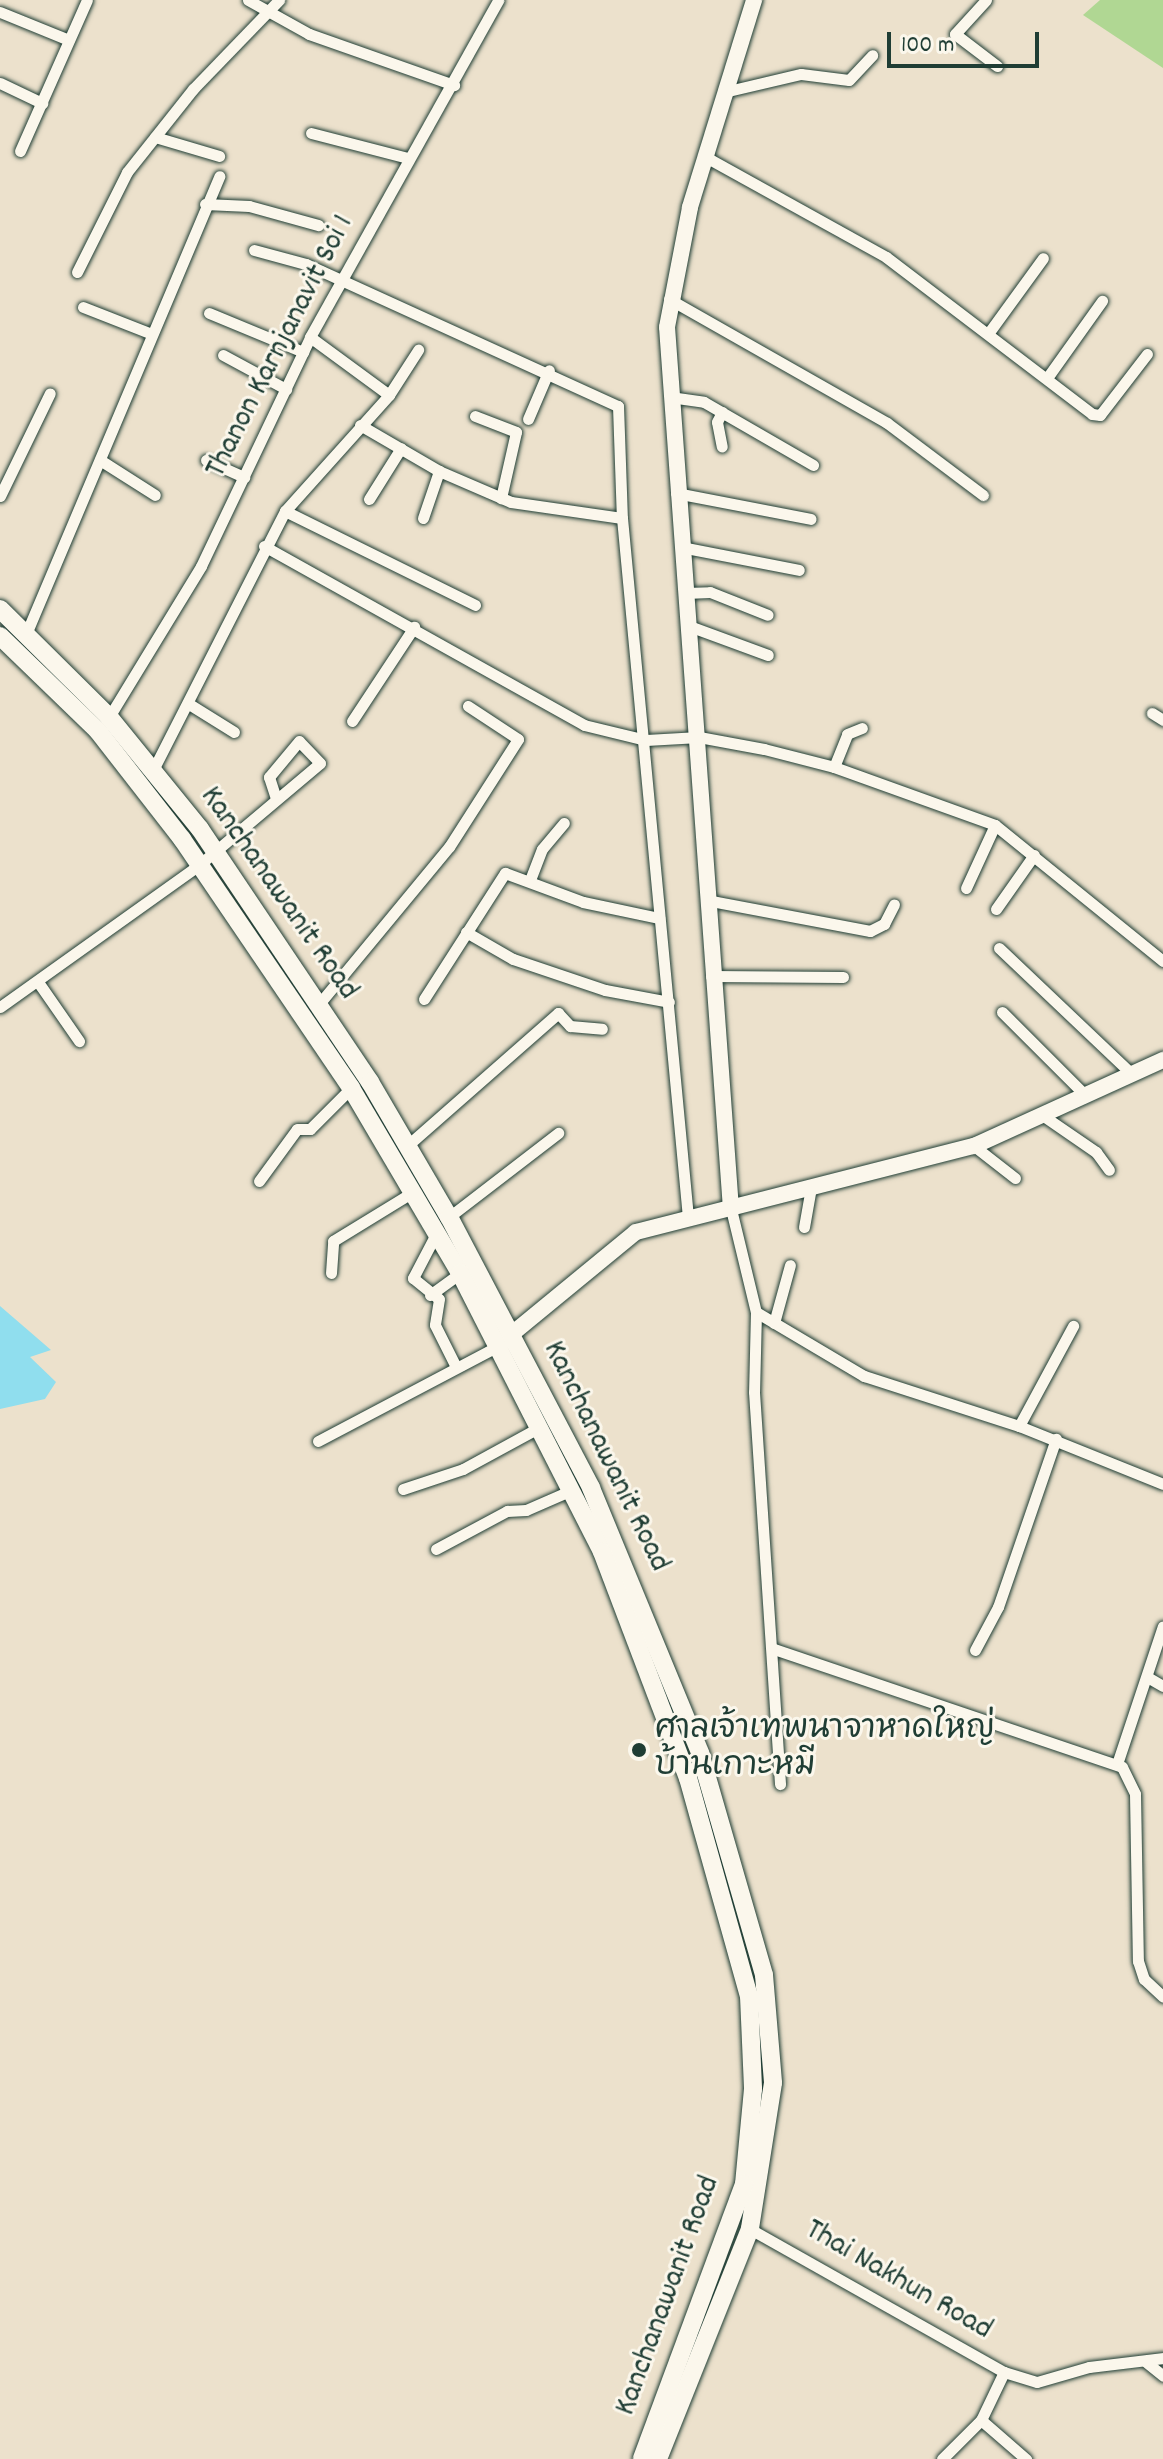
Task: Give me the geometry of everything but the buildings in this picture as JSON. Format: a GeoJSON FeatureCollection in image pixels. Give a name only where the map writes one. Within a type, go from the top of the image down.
{"type":"FeatureCollection","features":[{"type":"Feature","properties":{"kind":"main road","name":"Kanchanawanit Road"},"geometry":{"type":"LineString","coordinates":[[0,609],[109,717],[213,848],[312,1010],[351,1088],[460,1273],[504,1340],[620,1549],[700,1753],[764,1975],[773,2083],[750,2229],[658,2459]]}},
{"type":"Feature","properties":{"kind":"main road","name":"Kanchanawanit Road"},"geometry":{"type":"LineString","coordinates":[[0,636],[98,731],[312,1010],[408,1145],[449,1217],[540,1427],[622,1599],[688,1778],[749,1996],[753,2089],[744,2184],[642,2459]]}},
{"type":"Feature","properties":{"kind":"street"},"geometry":{"type":"LineString","coordinates":[[20,151],[87,0]]}},
{"type":"Feature","properties":{"kind":"street"},"geometry":{"type":"LineString","coordinates":[[248,0],[268,14],[454,85]]}},
{"type":"Feature","properties":{"kind":"street"},"geometry":{"type":"LineString","coordinates":[[77,272],[120,182],[155,137],[279,0]]}},
{"type":"Feature","properties":{"kind":"street","name":"Thanon Karnjanavit Soi 1"},"geometry":{"type":"LineString","coordinates":[[109,717],[201,566],[310,337],[408,158],[454,85],[498,0]]}},
{"type":"Feature","properties":{"kind":"street"},"geometry":{"type":"LineString","coordinates":[[754,0],[704,156],[669,299],[670,397],[699,737],[711,976],[731,1209],[756,1312],[754,1392],[774,1649],[780,1784]]}},
{"type":"Feature","properties":{"kind":"street"},"geometry":{"type":"LineString","coordinates":[[986,0],[955,34],[997,66]]}},
{"type":"Feature","properties":{"kind":"street"},"geometry":{"type":"LineString","coordinates":[[0,12],[69,40]]}},
{"type":"Feature","properties":{"kind":"street"},"geometry":{"type":"LineString","coordinates":[[724,92],[801,74],[849,80],[872,55]]}},
{"type":"Feature","properties":{"kind":"street"},"geometry":{"type":"LineString","coordinates":[[0,83],[42,103]]}},
{"type":"Feature","properties":{"kind":"street"},"geometry":{"type":"LineString","coordinates":[[311,133],[408,158]]}},
{"type":"Feature","properties":{"kind":"street"},"geometry":{"type":"LineString","coordinates":[[155,137],[219,156]]}},
{"type":"Feature","properties":{"kind":"street"},"geometry":{"type":"LineString","coordinates":[[704,156],[886,257],[1100,415],[1147,354]]}},
{"type":"Feature","properties":{"kind":"street"},"geometry":{"type":"LineString","coordinates":[[26,634],[219,176]]}},
{"type":"Feature","properties":{"kind":"street"},"geometry":{"type":"LineString","coordinates":[[205,204],[249,206],[318,225]]}},
{"type":"Feature","properties":{"kind":"street"},"geometry":{"type":"LineString","coordinates":[[254,250],[341,282],[549,370],[618,406],[622,518],[646,740],[659,918],[688,1218]]}},
{"type":"Feature","properties":{"kind":"street"},"geometry":{"type":"LineString","coordinates":[[990,331],[1043,258]]}},
{"type":"Feature","properties":{"kind":"street"},"geometry":{"type":"LineString","coordinates":[[669,299],[730,331],[779,367],[887,423],[983,495]]}},
{"type":"Feature","properties":{"kind":"street"},"geometry":{"type":"LineString","coordinates":[[1047,378],[1102,301]]}},
{"type":"Feature","properties":{"kind":"street"},"geometry":{"type":"LineString","coordinates":[[83,307],[152,334]]}},
{"type":"Feature","properties":{"kind":"street"},"geometry":{"type":"LineString","coordinates":[[209,313],[303,352]]}},
{"type":"Feature","properties":{"kind":"street"},"geometry":{"type":"LineString","coordinates":[[310,337],[389,395]]}},
{"type":"Feature","properties":{"kind":"street"},"geometry":{"type":"LineString","coordinates":[[153,770],[189,704],[264,546],[285,511],[389,395],[418,350]]}},
{"type":"Feature","properties":{"kind":"street"},"geometry":{"type":"LineString","coordinates":[[223,355],[286,389]]}},
{"type":"Feature","properties":{"kind":"street"},"geometry":{"type":"LineString","coordinates":[[528,419],[549,370]]}},
{"type":"Feature","properties":{"kind":"street"},"geometry":{"type":"LineString","coordinates":[[0,496],[50,393]]}},
{"type":"Feature","properties":{"kind":"street"},"geometry":{"type":"LineString","coordinates":[[670,397],[691,397],[813,465]]}},
{"type":"Feature","properties":{"kind":"street"},"geometry":{"type":"LineString","coordinates":[[722,412],[717,422],[722,447]]}},
{"type":"Feature","properties":{"kind":"street"},"geometry":{"type":"LineString","coordinates":[[475,416],[516,432],[501,498]]}},
{"type":"Feature","properties":{"kind":"street"},"geometry":{"type":"LineString","coordinates":[[360,425],[439,471],[501,498],[548,511],[622,518]]}},
{"type":"Feature","properties":{"kind":"street"},"geometry":{"type":"LineString","coordinates":[[369,499],[401,448]]}},
{"type":"Feature","properties":{"kind":"street"},"geometry":{"type":"LineString","coordinates":[[100,460],[155,495]]}},
{"type":"Feature","properties":{"kind":"street"},"geometry":{"type":"LineString","coordinates":[[206,460],[244,477]]}},
{"type":"Feature","properties":{"kind":"street"},"geometry":{"type":"LineString","coordinates":[[423,518],[439,471]]}},
{"type":"Feature","properties":{"kind":"street"},"geometry":{"type":"LineString","coordinates":[[676,493],[811,519]]}},
{"type":"Feature","properties":{"kind":"street"},"geometry":{"type":"LineString","coordinates":[[285,511],[475,605]]}},
{"type":"Feature","properties":{"kind":"street"},"geometry":{"type":"LineString","coordinates":[[264,546],[414,627],[569,718],[646,740],[699,737],[834,767],[995,825],[1163,961]]}},
{"type":"Feature","properties":{"kind":"street"},"geometry":{"type":"LineString","coordinates":[[681,547],[799,570]]}},
{"type":"Feature","properties":{"kind":"street"},"geometry":{"type":"LineString","coordinates":[[685,593],[710,592],[768,615]]}},
{"type":"Feature","properties":{"kind":"street"},"geometry":{"type":"LineString","coordinates":[[689,626],[768,655]]}},
{"type":"Feature","properties":{"kind":"street"},"geometry":{"type":"LineString","coordinates":[[352,721],[414,627]]}},
{"type":"Feature","properties":{"kind":"street"},"geometry":{"type":"LineString","coordinates":[[189,704],[234,732]]}},
{"type":"Feature","properties":{"kind":"street"},"geometry":{"type":"LineString","coordinates":[[312,1010],[449,847],[518,739],[468,706]]}},
{"type":"Feature","properties":{"kind":"street"},"geometry":{"type":"LineString","coordinates":[[1152,713],[1163,720]]}},
{"type":"Feature","properties":{"kind":"street"},"geometry":{"type":"LineString","coordinates":[[834,767],[847,734],[862,728]]}},
{"type":"Feature","properties":{"kind":"street"},"geometry":{"type":"LineString","coordinates":[[0,1007],[199,865],[213,848],[276,799],[320,763],[299,741],[269,777],[276,799]]}},
{"type":"Feature","properties":{"kind":"street"},"geometry":{"type":"LineString","coordinates":[[530,880],[542,849],[564,823]]}},
{"type":"Feature","properties":{"kind":"street"},"geometry":{"type":"LineString","coordinates":[[966,888],[995,825]]}},
{"type":"Feature","properties":{"kind":"street"},"geometry":{"type":"LineString","coordinates":[[996,909],[1034,855]]}},
{"type":"Feature","properties":{"kind":"street"},"geometry":{"type":"LineString","coordinates":[[424,999],[504,874],[530,880],[583,902],[659,918]]}},
{"type":"Feature","properties":{"kind":"street"},"geometry":{"type":"LineString","coordinates":[[706,900],[870,931],[884,924],[894,904]]}},
{"type":"Feature","properties":{"kind":"street"},"geometry":{"type":"LineString","coordinates":[[466,932],[513,959],[605,990],[669,1002]]}},
{"type":"Feature","properties":{"kind":"street"},"geometry":{"type":"LineString","coordinates":[[999,948],[1132,1074]]}},
{"type":"Feature","properties":{"kind":"street"},"geometry":{"type":"LineString","coordinates":[[711,976],[843,977]]}},
{"type":"Feature","properties":{"kind":"street"},"geometry":{"type":"LineString","coordinates":[[38,982],[79,1041]]}},
{"type":"Feature","properties":{"kind":"street"},"geometry":{"type":"LineString","coordinates":[[1002,1012],[1086,1096]]}},
{"type":"Feature","properties":{"kind":"street"},"geometry":{"type":"LineString","coordinates":[[408,1145],[558,1013],[570,1026],[602,1029]]}},
{"type":"Feature","properties":{"kind":"street"},"geometry":{"type":"LineString","coordinates":[[318,1441],[504,1340],[624,1239],[688,1218],[974,1146],[1045,1117],[1163,1060]]}},
{"type":"Feature","properties":{"kind":"street"},"geometry":{"type":"LineString","coordinates":[[259,1181],[297,1129],[310,1129],[351,1088]]}},
{"type":"Feature","properties":{"kind":"street"},"geometry":{"type":"LineString","coordinates":[[1045,1117],[1096,1152],[1109,1170]]}},
{"type":"Feature","properties":{"kind":"street"},"geometry":{"type":"LineString","coordinates":[[449,1217],[558,1133]]}},
{"type":"Feature","properties":{"kind":"street"},"geometry":{"type":"LineString","coordinates":[[974,1146],[1015,1178]]}},
{"type":"Feature","properties":{"kind":"street"},"geometry":{"type":"LineString","coordinates":[[804,1227],[811,1189]]}},
{"type":"Feature","properties":{"kind":"street"},"geometry":{"type":"LineString","coordinates":[[331,1273],[333,1241],[413,1192]]}},
{"type":"Feature","properties":{"kind":"street"},"geometry":{"type":"LineString","coordinates":[[437,1232],[413,1274],[416,1286],[440,1302],[435,1325],[456,1367]]}},
{"type":"Feature","properties":{"kind":"street"},"geometry":{"type":"LineString","coordinates":[[774,1323],[790,1265]]}},
{"type":"Feature","properties":{"kind":"street"},"geometry":{"type":"LineString","coordinates":[[430,1295],[460,1273]]}},
{"type":"Feature","properties":{"kind":"street"},"geometry":{"type":"LineString","coordinates":[[756,1312],[864,1376],[1056,1439],[1163,1484]]}},
{"type":"Feature","properties":{"kind":"street"},"geometry":{"type":"LineString","coordinates":[[1019,1426],[1073,1326]]}},
{"type":"Feature","properties":{"kind":"street"},"geometry":{"type":"LineString","coordinates":[[403,1489],[463,1469],[540,1427]]}},
{"type":"Feature","properties":{"kind":"street"},"geometry":{"type":"LineString","coordinates":[[975,1650],[998,1607],[1056,1439]]}},
{"type":"Feature","properties":{"kind":"street"},"geometry":{"type":"LineString","coordinates":[[436,1549],[507,1511],[526,1510],[572,1490]]}},
{"type":"Feature","properties":{"kind":"street"},"geometry":{"type":"LineString","coordinates":[[1117,1764],[1149,1678],[1163,1626]]}},
{"type":"Feature","properties":{"kind":"street"},"geometry":{"type":"LineString","coordinates":[[774,1649],[1117,1764],[1135,1794],[1138,1961],[1144,1979],[1163,1997]]}},
{"type":"Feature","properties":{"kind":"street"},"geometry":{"type":"LineString","coordinates":[[1149,1678],[1163,1686]]}},
{"type":"Feature","properties":{"kind":"street","name":"Thai Nakhun Road"},"geometry":{"type":"LineString","coordinates":[[750,2229],[1004,2372],[981,2420],[942,2459]]}},
{"type":"Feature","properties":{"kind":"street"},"geometry":{"type":"LineString","coordinates":[[1004,2372],[1031,2383],[1089,2367],[1163,2358]]}},
{"type":"Feature","properties":{"kind":"street"},"geometry":{"type":"LineString","coordinates":[[1146,2362],[1163,2376]]}},
{"type":"Feature","properties":{"kind":"street"},"geometry":{"type":"LineString","coordinates":[[981,2420],[1026,2459]]}},
{"type":"Feature","properties":{"kind":"green space"},"geometry":{"type":"Polygon","coordinates":[[[1100,0],[1163,0],[1163,68],[1083,15],[1100,0]]]}},
{"type":"Feature","properties":{"kind":"water"},"geometry":{"type":"Polygon","coordinates":[[[0,1306],[51,1350],[30,1357],[56,1382],[45,1399],[0,1409],[0,1306]]]}},
{"type":"Feature","properties":{"kind":"place","name":"ศาลเจ้าเทพนาจาหาดใหญ่ บ้านเกาะหมี"},"geometry":{"type":"Point","coordinates":[639,1750]}}]}
